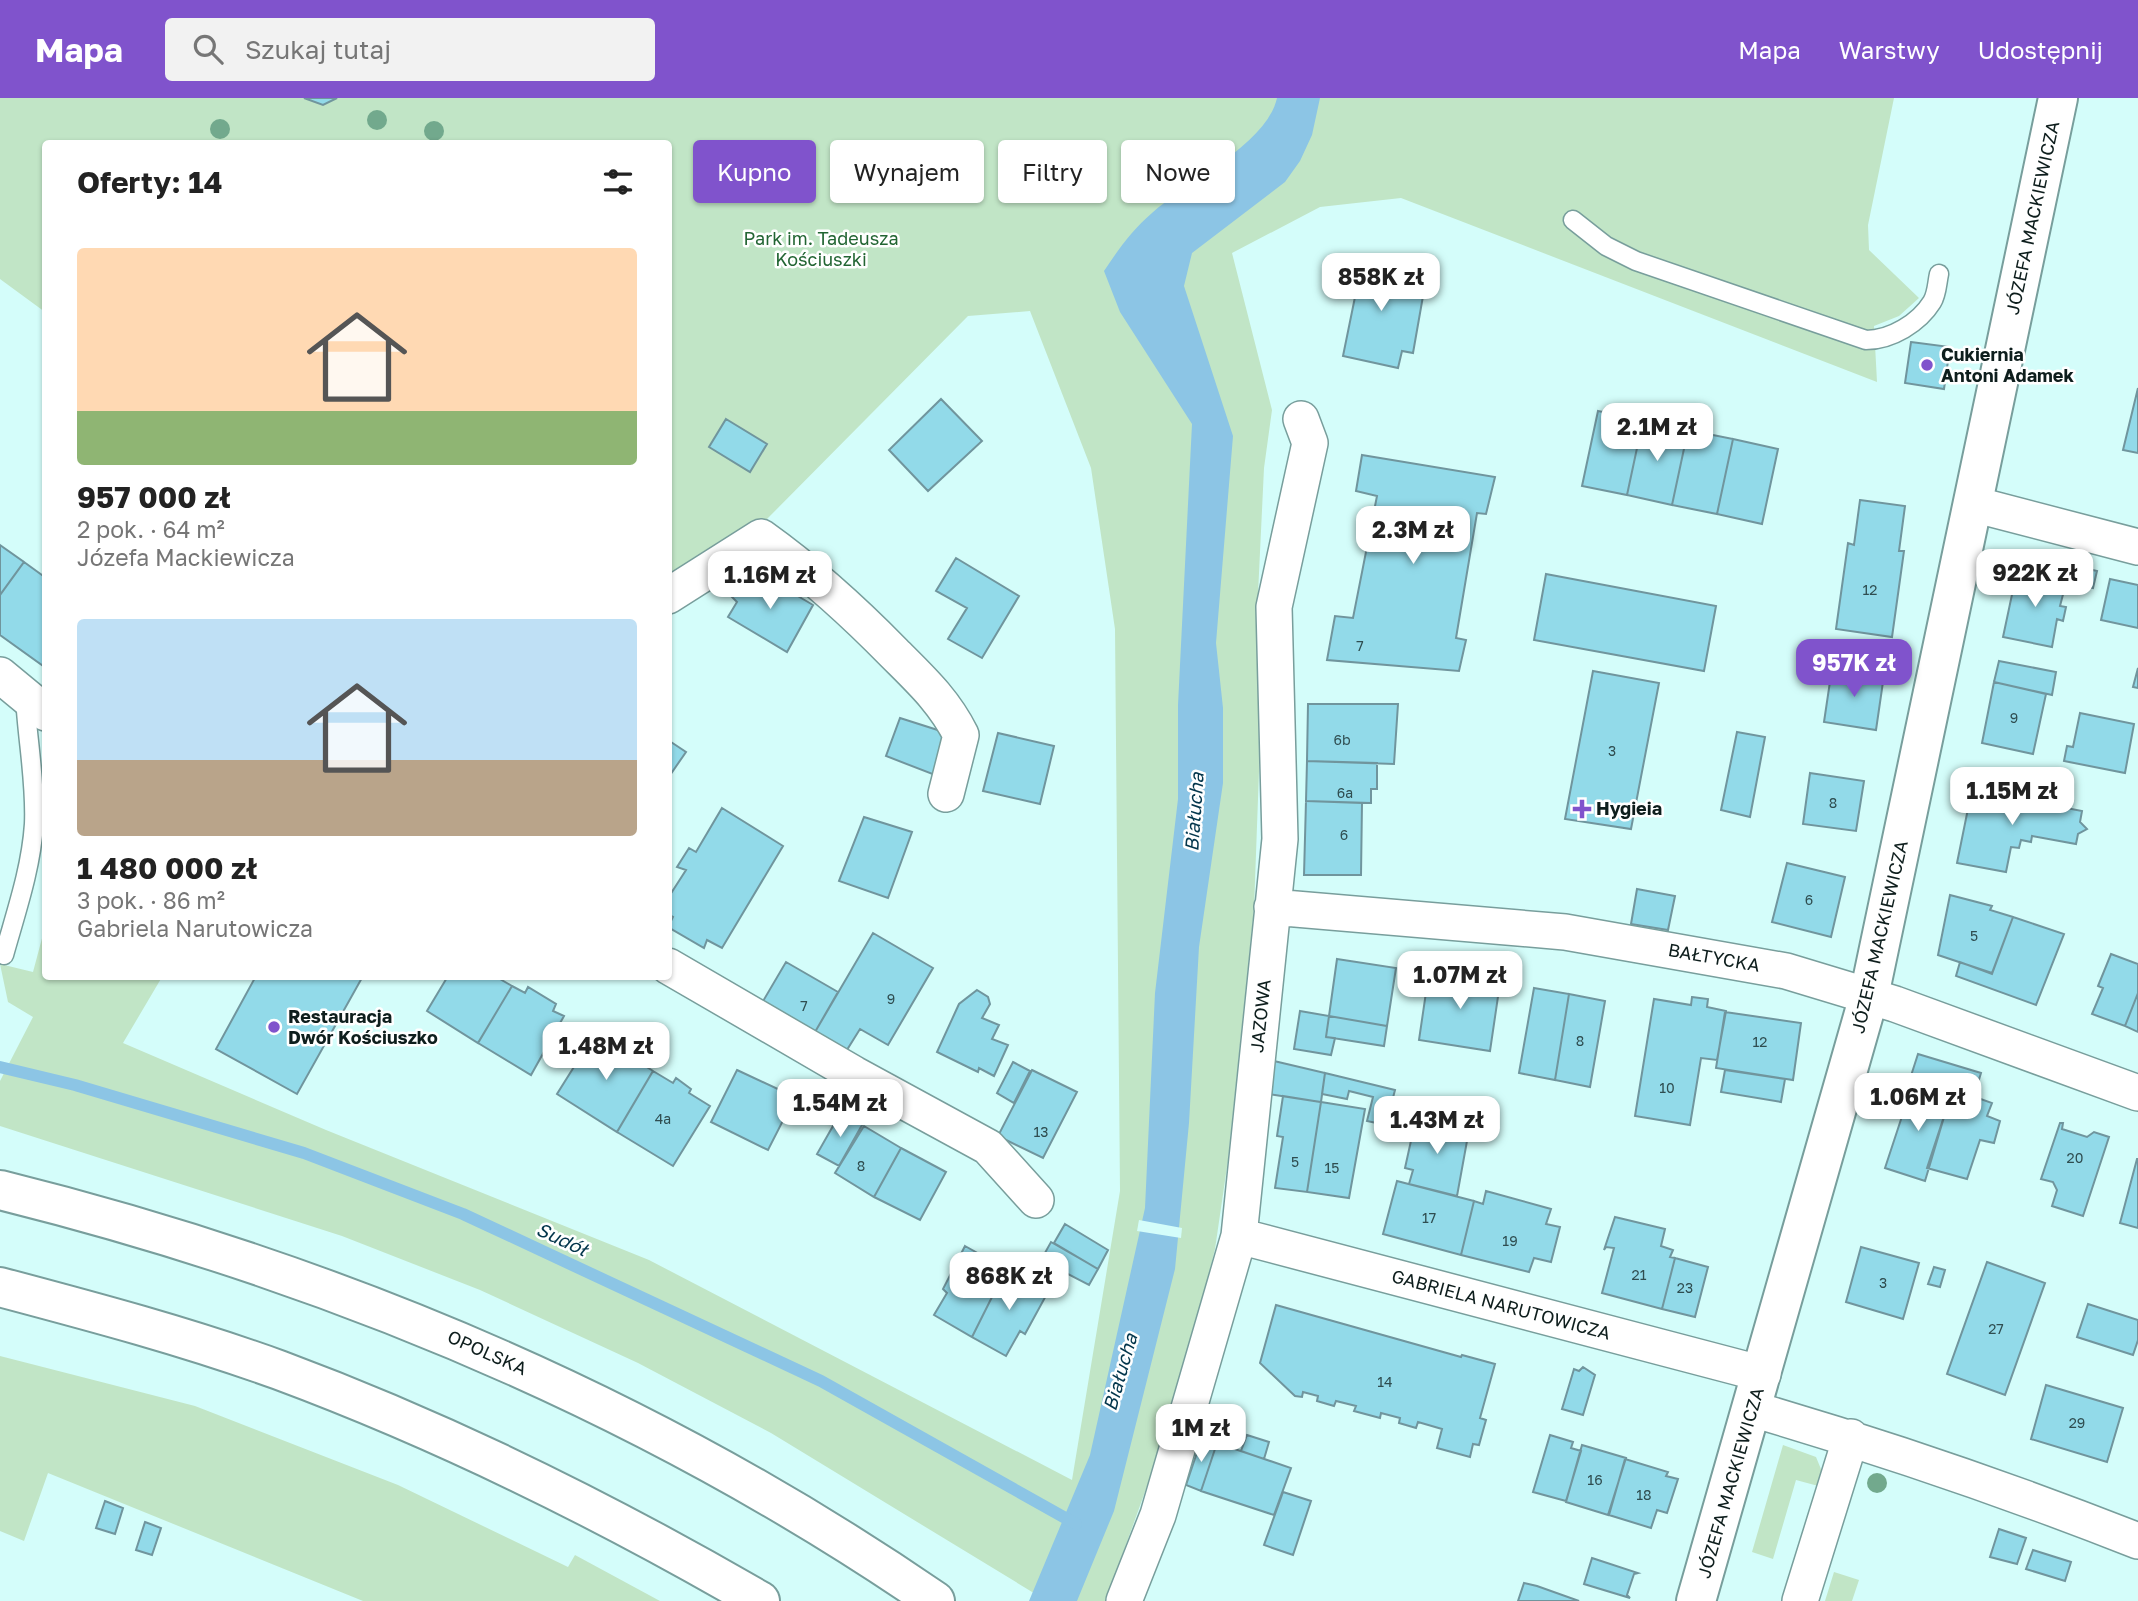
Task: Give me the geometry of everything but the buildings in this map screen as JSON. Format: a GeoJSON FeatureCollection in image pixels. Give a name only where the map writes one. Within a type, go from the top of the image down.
{"type":"FeatureCollection","features":[{"type":"Feature","properties":{"kind":"main road","name":"JÓZEFA MACKIEWICZA"},"geometry":{"type":"LineString","coordinates":[[1696,1601],[1869,996],[2058,98]]}},
{"type":"Feature","properties":{"kind":"main road","name":"OPOLSKA"},"geometry":{"type":"LineString","coordinates":[[0,1190],[149,1229],[232,1255],[369,1304],[480,1348],[687,1449],[864,1552],[935,1601]]}},
{"type":"Feature","properties":{"kind":"main road"},"geometry":{"type":"LineString","coordinates":[[0,1287],[177,1336],[376,1408],[571,1496],[760,1601]]}},
{"type":"Feature","properties":{"kind":"street","name":"JAZOWA"},"geometry":{"type":"LineString","coordinates":[[1124,1601],[1158,1515],[1239,1236],[1280,839],[1273,607],[1310,443],[1301,419]]}},
{"type":"Feature","properties":{"kind":"street"},"geometry":{"type":"LineString","coordinates":[[1973,504],[2138,547]]}},
{"type":"Feature","properties":{"kind":"street"},"geometry":{"type":"LineString","coordinates":[[672,593],[761,537],[793,560],[840,598],[947,707],[961,735],[946,794]]}},
{"type":"Feature","properties":{"kind":"street","name":"BAŁTYCKA"},"geometry":{"type":"LineString","coordinates":[[1272,907],[1565,932],[1786,971],[1869,996],[2138,1093]]}},
{"type":"Feature","properties":{"kind":"street"},"geometry":{"type":"LineString","coordinates":[[672,968],[854,1074],[988,1147],[1036,1200]]}},
{"type":"Feature","properties":{"kind":"street","name":"GABRIELA NARUTOWICZA"},"geometry":{"type":"LineString","coordinates":[[1239,1236],[1758,1391],[1851,1437],[2018,1494],[2138,1541]]}},
{"type":"Feature","properties":{"kind":"street"},"geometry":{"type":"LineString","coordinates":[[1800,1601],[1851,1437]]}},
{"type":"Feature","properties":{"kind":"lane"},"geometry":{"type":"LineString","coordinates":[[1573,220],[1606,246],[1636,261],[1866,340],[1888,338],[1923,312],[1934,300],[1939,274]]}},
{"type":"Feature","properties":{"kind":"lane"},"geometry":{"type":"LineString","coordinates":[[4,955],[26,874],[34,829],[23,695]]}},
{"type":"Feature","properties":{"kind":"green space","name":"Park im. Tadeusza Kościuszki"},"geometry":{"type":"Polygon","coordinates":[[[0,98],[1894,98],[1868,225],[1869,250],[1919,298],[1899,316],[1874,326],[1877,382],[1401,198],[1320,207],[1232,253],[1272,410],[1264,468],[1258,594],[1259,771],[1254,909],[1228,1160],[1215,1249],[1175,1408],[1123,1553],[1113,1601],[1047,1601],[771,1433],[638,1363],[480,1290],[342,1236],[0,1126],[0,1081],[33,1017],[8,1002],[0,964],[33,972],[42,938],[42,980],[160,980],[123,1043],[326,1130],[649,1260],[1072,1480],[1120,1191],[1115,629],[1091,468],[1030,311],[968,316],[767,519],[672,578],[672,140],[42,140],[42,310],[0,279],[0,98]]]}},
{"type":"Feature","properties":{"kind":"green space"},"geometry":{"type":"Polygon","coordinates":[[[0,1356],[195,1406],[398,1485],[568,1567],[575,1555],[660,1601],[363,1601],[48,1473],[24,1541],[0,1531],[0,1356]]]}},
{"type":"Feature","properties":{"kind":"green space"},"geometry":{"type":"Polygon","coordinates":[[[1783,1445],[1816,1457],[1823,1474],[1822,1487],[1796,1480],[1773,1559],[1752,1552],[1783,1445]]]}},
{"type":"Feature","properties":{"kind":"green space"},"geometry":{"type":"Polygon","coordinates":[[[1834,1572],[1859,1580],[1852,1601],[1825,1601],[1834,1572]]]}},
{"type":"Feature","properties":{"kind":"water","name":"Białucha"},"geometry":{"type":"Polygon","coordinates":[[[1277,98],[1320,98],[1312,135],[1300,161],[1285,182],[1192,253],[1184,286],[1233,436],[1216,643],[1223,708],[1223,783],[1199,947],[1189,1123],[1175,1269],[1114,1511],[1077,1601],[1029,1601],[1090,1455],[1145,1208],[1155,993],[1178,799],[1178,705],[1192,424],[1120,312],[1104,271],[1126,240],[1165,203],[1235,203],[1235,152],[1258,131],[1270,115],[1277,98]]]}},
{"type":"Feature","properties":{"kind":"pier"},"geometry":{"type":"Polygon","coordinates":[[[1139,1220],[1182,1228],[1181,1238],[1137,1231],[1139,1220]]]}},
{"type":"Feature","properties":{"kind":"waterway","name":"Sudół"},"geometry":{"type":"LineString","coordinates":[[0,1067],[75,1085],[304,1153],[463,1214],[821,1381],[1076,1524]]}},
{"type":"Feature","properties":{"kind":"place","name":"Cukiernia Antoni Adamek"},"geometry":{"type":"Point","coordinates":[1927,365]}},
{"type":"Feature","properties":{"kind":"place","name":"Hygieia"},"geometry":{"type":"Point","coordinates":[1582,809]}},
{"type":"Feature","properties":{"kind":"place","name":"Restauracja Dwór Kościuszko"},"geometry":{"type":"Point","coordinates":[274,1027]}}]}
